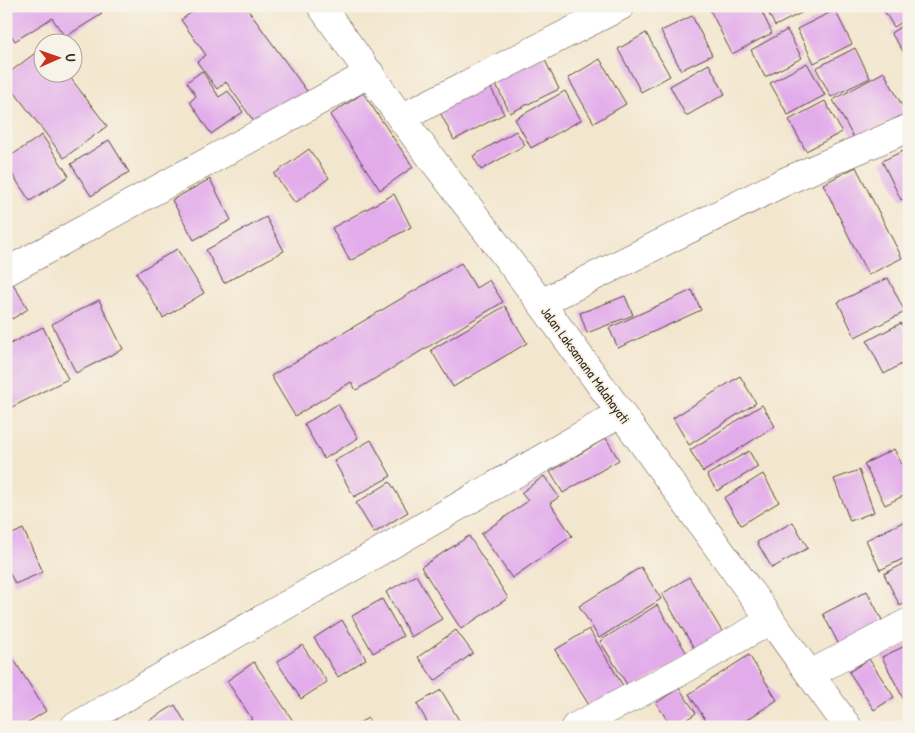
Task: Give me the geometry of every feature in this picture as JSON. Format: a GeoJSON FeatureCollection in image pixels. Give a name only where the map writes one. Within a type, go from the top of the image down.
{"type":"FeatureCollection","features":[{"type":"Feature","properties":{"kind":"main road","name":"Jalan Laksamana Malahayati"},"geometry":{"type":"LineString","coordinates":[[322,6],[402,118],[541,303],[848,727]]}},
{"type":"Feature","properties":{"kind":"main road"},"geometry":{"type":"LineString","coordinates":[[402,118],[620,6]]}},
{"type":"Feature","properties":{"kind":"main road"},"geometry":{"type":"LineString","coordinates":[[6,272],[370,73]]}},
{"type":"Feature","properties":{"kind":"main road"},"geometry":{"type":"LineString","coordinates":[[541,303],[786,180],[909,128]]}},
{"type":"Feature","properties":{"kind":"main road"},"geometry":{"type":"LineString","coordinates":[[74,727],[621,413]]}},
{"type":"Feature","properties":{"kind":"main road"},"geometry":{"type":"LineString","coordinates":[[575,727],[771,620]]}},
{"type":"Feature","properties":{"kind":"main road"},"geometry":{"type":"LineString","coordinates":[[810,674],[909,622]]}},
{"type":"Feature","properties":{"kind":"building"},"geometry":{"type":"Polygon","coordinates":[[[6,6],[97,6],[102,14],[73,32],[62,32],[52,18],[15,41],[6,27],[6,6]]]}},
{"type":"Feature","properties":{"kind":"building"},"geometry":{"type":"Polygon","coordinates":[[[200,6],[245,6],[309,94],[260,130],[226,82],[217,89],[197,62],[206,55],[181,20],[200,6]]]}},
{"type":"Feature","properties":{"kind":"building"},"geometry":{"type":"Polygon","coordinates":[[[708,6],[759,6],[772,33],[732,54],[708,6]]]}},
{"type":"Feature","properties":{"kind":"building"},"geometry":{"type":"Polygon","coordinates":[[[765,6],[806,6],[807,10],[775,26],[765,6]]]}},
{"type":"Feature","properties":{"kind":"building"},"geometry":{"type":"Polygon","coordinates":[[[881,6],[909,6],[909,18],[894,27],[881,6]]]}},
{"type":"Feature","properties":{"kind":"building"},"geometry":{"type":"Polygon","coordinates":[[[835,10],[852,44],[814,63],[797,29],[835,10]]]}},
{"type":"Feature","properties":{"kind":"building"},"geometry":{"type":"Polygon","coordinates":[[[692,16],[712,55],[681,70],[661,31],[692,16]]]}},
{"type":"Feature","properties":{"kind":"building"},"geometry":{"type":"Polygon","coordinates":[[[909,21],[909,60],[891,33],[909,21]]]}},
{"type":"Feature","properties":{"kind":"building"},"geometry":{"type":"Polygon","coordinates":[[[787,30],[802,58],[765,77],[751,50],[787,30]]]}},
{"type":"Feature","properties":{"kind":"building"},"geometry":{"type":"Polygon","coordinates":[[[646,33],[670,76],[641,92],[618,49],[646,33]]]}},
{"type":"Feature","properties":{"kind":"building"},"geometry":{"type":"Polygon","coordinates":[[[855,48],[870,78],[831,97],[816,68],[855,48]]]}},
{"type":"Feature","properties":{"kind":"building"},"geometry":{"type":"Polygon","coordinates":[[[32,56],[32,82],[74,82],[107,126],[64,158],[6,81],[6,75],[32,56]]]}},
{"type":"Feature","properties":{"kind":"building"},"geometry":{"type":"Polygon","coordinates":[[[543,56],[559,89],[510,113],[494,80],[543,56]]]}},
{"type":"Feature","properties":{"kind":"building"},"geometry":{"type":"Polygon","coordinates":[[[600,59],[626,104],[594,123],[568,78],[600,59]]]}},
{"type":"Feature","properties":{"kind":"building"},"geometry":{"type":"Polygon","coordinates":[[[807,63],[825,95],[788,115],[770,83],[807,63]]]}},
{"type":"Feature","properties":{"kind":"building"},"geometry":{"type":"Polygon","coordinates":[[[709,64],[725,94],[686,116],[670,86],[709,64]]]}},
{"type":"Feature","properties":{"kind":"building"},"geometry":{"type":"Polygon","coordinates":[[[202,71],[219,97],[228,91],[243,112],[211,134],[190,102],[196,96],[187,82],[202,71]]]}},
{"type":"Feature","properties":{"kind":"building"},"geometry":{"type":"Polygon","coordinates":[[[884,72],[906,113],[855,140],[833,100],[884,72]]]}},
{"type":"Feature","properties":{"kind":"building"},"geometry":{"type":"Polygon","coordinates":[[[487,80],[504,114],[454,140],[437,106],[487,80]]]}},
{"type":"Feature","properties":{"kind":"building"},"geometry":{"type":"Polygon","coordinates":[[[565,91],[581,120],[531,148],[515,119],[565,91]]]}},
{"type":"Feature","properties":{"kind":"building"},"geometry":{"type":"Polygon","coordinates":[[[363,93],[413,167],[380,190],[330,115],[363,93]]]}},
{"type":"Feature","properties":{"kind":"building"},"geometry":{"type":"Polygon","coordinates":[[[825,101],[842,132],[806,151],[789,120],[825,101]]]}},
{"type":"Feature","properties":{"kind":"building"},"geometry":{"type":"Polygon","coordinates":[[[516,131],[525,145],[481,170],[473,156],[516,131]]]}},
{"type":"Feature","properties":{"kind":"building"},"geometry":{"type":"Polygon","coordinates":[[[42,135],[69,176],[30,201],[6,165],[6,159],[42,135]]]}},
{"type":"Feature","properties":{"kind":"building"},"geometry":{"type":"Polygon","coordinates":[[[109,140],[129,172],[91,196],[71,164],[109,140]]]}},
{"type":"Feature","properties":{"kind":"building"},"geometry":{"type":"Polygon","coordinates":[[[909,148],[909,196],[901,200],[882,161],[909,148]]]}},
{"type":"Feature","properties":{"kind":"building"},"geometry":{"type":"Polygon","coordinates":[[[309,149],[329,178],[295,203],[274,174],[309,149]]]}},
{"type":"Feature","properties":{"kind":"building"},"geometry":{"type":"Polygon","coordinates":[[[856,167],[902,258],[868,275],[823,184],[856,167]]]}},
{"type":"Feature","properties":{"kind":"building"},"geometry":{"type":"Polygon","coordinates":[[[210,179],[231,220],[194,240],[172,200],[210,179]]]}},
{"type":"Feature","properties":{"kind":"building"},"geometry":{"type":"Polygon","coordinates":[[[394,194],[411,227],[350,261],[332,228],[394,194]]]}},
{"type":"Feature","properties":{"kind":"building"},"geometry":{"type":"Polygon","coordinates":[[[266,217],[284,251],[224,283],[206,250],[266,217]]]}},
{"type":"Feature","properties":{"kind":"building"},"geometry":{"type":"Polygon","coordinates":[[[177,249],[204,293],[163,318],[136,273],[177,249]]]}},
{"type":"Feature","properties":{"kind":"building"},"geometry":{"type":"Polygon","coordinates":[[[461,263],[476,288],[489,280],[503,302],[356,390],[351,382],[295,416],[271,376],[461,263]]]}},
{"type":"Feature","properties":{"kind":"building"},"geometry":{"type":"Polygon","coordinates":[[[888,278],[905,312],[855,337],[838,302],[888,278]]]}},
{"type":"Feature","properties":{"kind":"building"},"geometry":{"type":"Polygon","coordinates":[[[12,282],[28,309],[12,319],[6,310],[6,286],[12,282]]]}},
{"type":"Feature","properties":{"kind":"building"},"geometry":{"type":"Polygon","coordinates":[[[692,290],[701,310],[618,348],[609,328],[692,290]]]}},
{"type":"Feature","properties":{"kind":"building"},"geometry":{"type":"Polygon","coordinates":[[[625,296],[633,315],[587,333],[580,313],[625,296]]]}},
{"type":"Feature","properties":{"kind":"building"},"geometry":{"type":"Polygon","coordinates":[[[99,300],[123,349],[76,373],[52,324],[99,300]]]}},
{"type":"Feature","properties":{"kind":"building"},"geometry":{"type":"Polygon","coordinates":[[[505,306],[527,343],[453,387],[431,350],[505,306]]]}},
{"type":"Feature","properties":{"kind":"building"},"geometry":{"type":"Polygon","coordinates":[[[901,323],[909,338],[909,360],[884,374],[867,341],[901,323]]]}},
{"type":"Feature","properties":{"kind":"building"},"geometry":{"type":"Polygon","coordinates":[[[43,327],[68,379],[6,410],[6,346],[43,327]]]}},
{"type":"Feature","properties":{"kind":"building"},"geometry":{"type":"Polygon","coordinates":[[[740,376],[756,403],[689,445],[673,418],[740,376]]]}},
{"type":"Feature","properties":{"kind":"building"},"geometry":{"type":"Polygon","coordinates":[[[338,404],[358,438],[324,459],[304,424],[338,404]]]}},
{"type":"Feature","properties":{"kind":"building"},"geometry":{"type":"Polygon","coordinates":[[[762,405],[775,426],[703,472],[690,450],[762,405]]]}},
{"type":"Feature","properties":{"kind":"building"},"geometry":{"type":"Polygon","coordinates":[[[606,438],[619,460],[563,493],[550,472],[606,438]]]}},
{"type":"Feature","properties":{"kind":"building"},"geometry":{"type":"Polygon","coordinates":[[[371,440],[391,476],[354,497],[334,461],[371,440]]]}},
{"type":"Feature","properties":{"kind":"building"},"geometry":{"type":"Polygon","coordinates":[[[894,449],[909,478],[909,493],[885,505],[864,464],[894,449]]]}},
{"type":"Feature","properties":{"kind":"building"},"geometry":{"type":"Polygon","coordinates":[[[749,451],[758,467],[717,491],[707,475],[749,451]]]}},
{"type":"Feature","properties":{"kind":"building"},"geometry":{"type":"Polygon","coordinates":[[[859,470],[874,512],[850,521],[834,479],[859,470]]]}},
{"type":"Feature","properties":{"kind":"building"},"geometry":{"type":"Polygon","coordinates":[[[763,474],[779,502],[741,525],[724,498],[763,474]]]}},
{"type":"Feature","properties":{"kind":"building"},"geometry":{"type":"Polygon","coordinates":[[[544,476],[559,497],[550,503],[572,536],[512,578],[481,534],[528,501],[521,493],[544,476]]]}},
{"type":"Feature","properties":{"kind":"building"},"geometry":{"type":"Polygon","coordinates":[[[390,482],[408,512],[374,533],[356,503],[390,482]]]}},
{"type":"Feature","properties":{"kind":"building"},"geometry":{"type":"Polygon","coordinates":[[[907,520],[909,556],[880,570],[866,540],[907,520]]]}},
{"type":"Feature","properties":{"kind":"building"},"geometry":{"type":"Polygon","coordinates":[[[793,522],[808,548],[772,568],[757,542],[793,522]]]}},
{"type":"Feature","properties":{"kind":"building"},"geometry":{"type":"Polygon","coordinates":[[[23,529],[43,572],[15,584],[6,565],[6,537],[23,529]]]}},
{"type":"Feature","properties":{"kind":"building"},"geometry":{"type":"Polygon","coordinates":[[[469,536],[508,598],[461,629],[421,567],[469,536]]]}},
{"type":"Feature","properties":{"kind":"building"},"geometry":{"type":"Polygon","coordinates":[[[909,561],[909,601],[900,606],[884,574],[909,561]]]}},
{"type":"Feature","properties":{"kind":"building"},"geometry":{"type":"Polygon","coordinates":[[[641,567],[661,599],[599,638],[579,606],[641,567]]]}},
{"type":"Feature","properties":{"kind":"building"},"geometry":{"type":"Polygon","coordinates":[[[416,575],[442,619],[411,637],[386,592],[416,575]]]}},
{"type":"Feature","properties":{"kind":"building"},"geometry":{"type":"Polygon","coordinates":[[[689,577],[723,633],[695,650],[662,594],[689,577]]]}},
{"type":"Feature","properties":{"kind":"building"},"geometry":{"type":"Polygon","coordinates":[[[867,591],[883,622],[839,645],[823,614],[867,591]]]}},
{"type":"Feature","properties":{"kind":"building"},"geometry":{"type":"Polygon","coordinates":[[[382,599],[403,636],[373,653],[352,616],[382,599]]]}},
{"type":"Feature","properties":{"kind":"building"},"geometry":{"type":"Polygon","coordinates":[[[657,605],[688,655],[631,691],[600,641],[657,605]]]}},
{"type":"Feature","properties":{"kind":"building"},"geometry":{"type":"Polygon","coordinates":[[[342,620],[366,659],[338,677],[314,638],[342,620]]]}},
{"type":"Feature","properties":{"kind":"building"},"geometry":{"type":"Polygon","coordinates":[[[589,629],[625,689],[592,710],[555,650],[589,629]]]}},
{"type":"Feature","properties":{"kind":"building"},"geometry":{"type":"Polygon","coordinates":[[[456,630],[473,653],[435,681],[418,657],[456,630]]]}},
{"type":"Feature","properties":{"kind":"building"},"geometry":{"type":"Polygon","coordinates":[[[909,644],[909,710],[882,657],[909,644]]]}},
{"type":"Feature","properties":{"kind":"building"},"geometry":{"type":"Polygon","coordinates":[[[302,645],[327,682],[301,699],[277,662],[302,645]]]}},
{"type":"Feature","properties":{"kind":"building"},"geometry":{"type":"Polygon","coordinates":[[[6,647],[46,711],[21,727],[6,727],[6,647]]]}},
{"type":"Feature","properties":{"kind":"building"},"geometry":{"type":"Polygon","coordinates":[[[749,655],[777,700],[736,727],[710,727],[689,694],[749,655]]]}},
{"type":"Feature","properties":{"kind":"building"},"geometry":{"type":"Polygon","coordinates":[[[869,659],[894,697],[874,710],[849,672],[869,659]]]}},
{"type":"Feature","properties":{"kind":"building"},"geometry":{"type":"Polygon","coordinates":[[[254,662],[297,727],[241,727],[252,719],[227,681],[254,662]]]}},
{"type":"Feature","properties":{"kind":"building"},"geometry":{"type":"Polygon","coordinates":[[[679,688],[696,713],[676,727],[672,727],[656,703],[679,688]]]}},
{"type":"Feature","properties":{"kind":"building"},"geometry":{"type":"Polygon","coordinates":[[[441,690],[463,727],[430,727],[417,704],[441,690]]]}},
{"type":"Feature","properties":{"kind":"building"},"geometry":{"type":"Polygon","coordinates":[[[175,705],[188,727],[138,727],[175,705]]]}},
{"type":"Feature","properties":{"kind":"building"},"geometry":{"type":"Polygon","coordinates":[[[368,718],[373,727],[352,727],[368,718]]]}}]}
